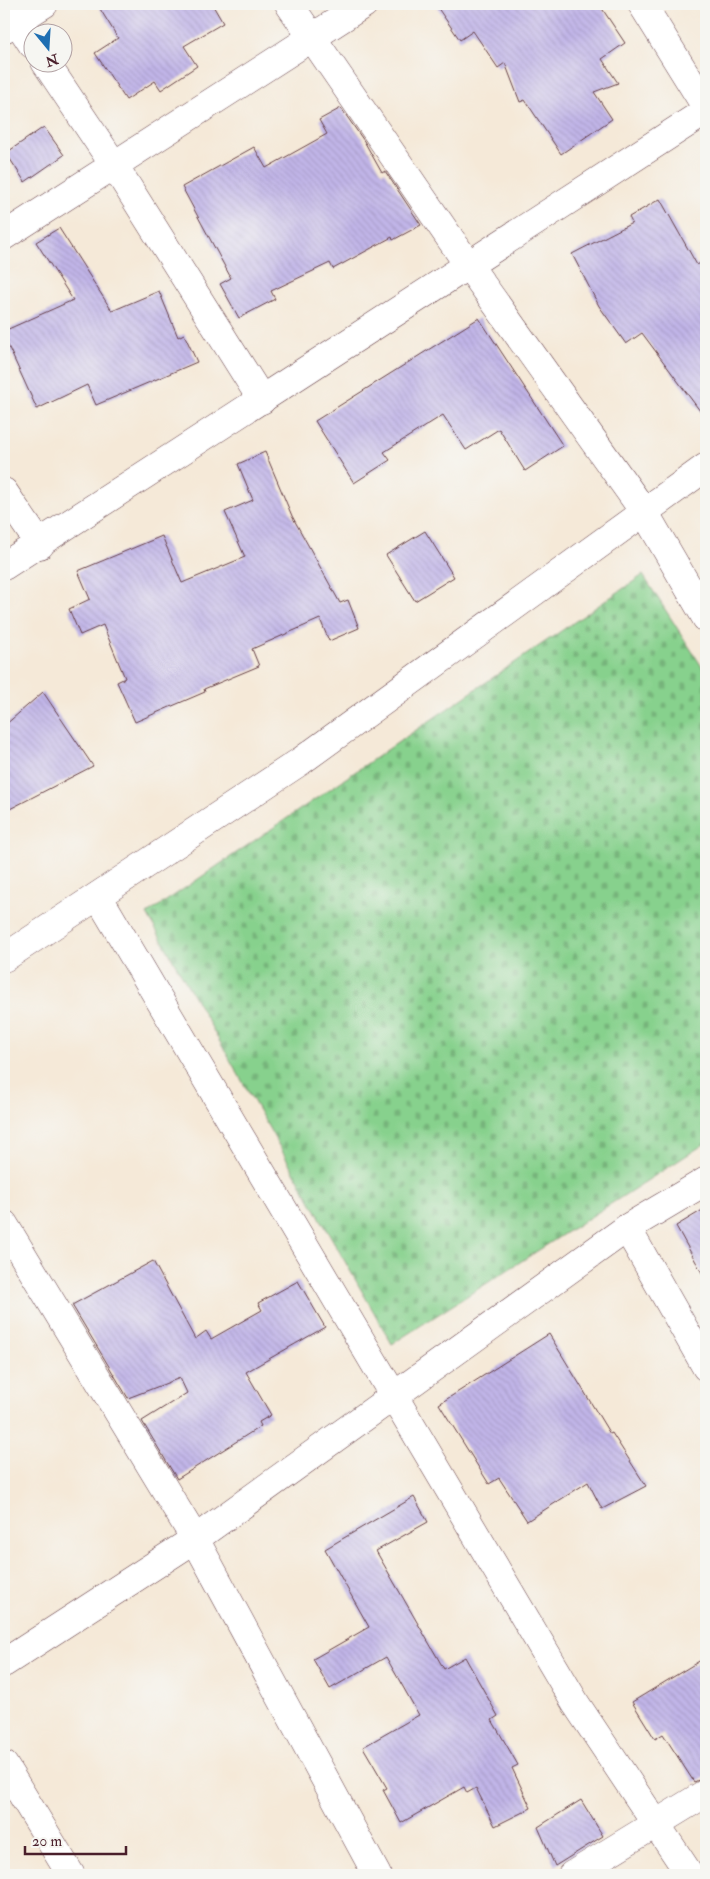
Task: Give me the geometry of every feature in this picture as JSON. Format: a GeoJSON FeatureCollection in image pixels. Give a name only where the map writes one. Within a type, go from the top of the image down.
{"type":"FeatureCollection","features":[{"type":"Feature","properties":{"kind":"street"},"geometry":{"type":"LineString","coordinates":[[22,33],[9,18],[44,4]]}},
{"type":"Feature","properties":{"kind":"street"},"geometry":{"type":"LineString","coordinates":[[289,4],[469,266],[645,513],[706,618]]}},
{"type":"Feature","properties":{"kind":"street"},"geometry":{"type":"LineString","coordinates":[[4,236],[364,4]]}},
{"type":"Feature","properties":{"kind":"street"},"geometry":{"type":"LineString","coordinates":[[4,566],[40,545],[469,266],[706,109],[642,4]]}},
{"type":"Feature","properties":{"kind":"street"},"geometry":{"type":"LineString","coordinates":[[52,72],[114,165],[262,400]]}},
{"type":"Feature","properties":{"kind":"street"},"geometry":{"type":"LineString","coordinates":[[4,958],[301,761],[706,468]]}},
{"type":"Feature","properties":{"kind":"street"},"geometry":{"type":"LineString","coordinates":[[4,492],[40,545]]}},
{"type":"Feature","properties":{"kind":"street"},"geometry":{"type":"LineString","coordinates":[[98,896],[576,1704],[690,1875]]}},
{"type":"Feature","properties":{"kind":"street"},"geometry":{"type":"LineString","coordinates":[[4,1663],[195,1539],[627,1228],[706,1180]]}},
{"type":"Feature","properties":{"kind":"street"},"geometry":{"type":"LineString","coordinates":[[627,1228],[706,1367]]}},
{"type":"Feature","properties":{"kind":"street"},"geometry":{"type":"LineString","coordinates":[[5,1230],[195,1539],[377,1875]]}},
{"type":"Feature","properties":{"kind":"street"},"geometry":{"type":"LineString","coordinates":[[4,1765],[71,1875]]}},
{"type":"Feature","properties":{"kind":"street"},"geometry":{"type":"LineString","coordinates":[[572,1875],[655,1822],[706,1793]]}},
{"type":"Feature","properties":{"kind":"green space"},"geometry":{"type":"Polygon","coordinates":[[[643,575],[706,673],[706,1143],[392,1344],[147,914],[643,575]]]}},
{"type":"Feature","properties":{"kind":"building"},"geometry":{"type":"Polygon","coordinates":[[[97,4],[212,4],[223,23],[184,46],[197,66],[161,90],[155,81],[126,100],[95,53],[118,38],[97,4]]]}},
{"type":"Feature","properties":{"kind":"building"},"geometry":{"type":"Polygon","coordinates":[[[435,4],[599,4],[625,43],[602,59],[618,83],[594,92],[612,119],[561,154],[525,100],[520,102],[505,63],[498,68],[473,31],[460,40],[435,4]]]}},
{"type":"Feature","properties":{"kind":"building"},"geometry":{"type":"Polygon","coordinates":[[[341,108],[364,141],[382,173],[385,171],[421,225],[393,240],[392,237],[333,269],[330,263],[271,291],[275,299],[239,318],[220,284],[231,278],[182,187],[254,147],[266,168],[327,134],[319,120],[341,108]]]}},
{"type":"Feature","properties":{"kind":"building"},"geometry":{"type":"Polygon","coordinates":[[[44,127],[64,155],[25,182],[6,153],[44,127]]]}},
{"type":"Feature","properties":{"kind":"building"},"geometry":{"type":"Polygon","coordinates":[[[660,199],[697,265],[706,260],[706,419],[642,333],[626,344],[599,306],[572,254],[632,223],[629,217],[660,199]]]}},
{"type":"Feature","properties":{"kind":"building"},"geometry":{"type":"Polygon","coordinates":[[[59,228],[112,311],[159,291],[178,337],[184,334],[197,362],[96,405],[87,385],[37,409],[4,337],[4,331],[73,300],[36,242],[59,228]]]}},
{"type":"Feature","properties":{"kind":"building"},"geometry":{"type":"Polygon","coordinates":[[[479,318],[563,446],[525,471],[499,429],[466,450],[443,415],[384,452],[390,460],[354,483],[315,421],[479,318]]]}},
{"type":"Feature","properties":{"kind":"building"},"geometry":{"type":"Polygon","coordinates":[[[265,452],[292,516],[340,603],[348,600],[359,628],[329,641],[320,619],[252,649],[259,666],[204,689],[205,692],[135,722],[117,682],[125,678],[103,625],[80,635],[69,609],[90,599],[78,571],[162,536],[182,583],[245,557],[225,512],[253,500],[238,464],[265,452]]]}},
{"type":"Feature","properties":{"kind":"building"},"geometry":{"type":"Polygon","coordinates":[[[425,531],[454,577],[415,601],[386,555],[425,531]]]}},
{"type":"Feature","properties":{"kind":"building"},"geometry":{"type":"Polygon","coordinates":[[[43,692],[93,766],[4,812],[4,726],[43,692]]]}},
{"type":"Feature","properties":{"kind":"building"},"geometry":{"type":"Polygon","coordinates":[[[706,1208],[706,1280],[676,1226],[706,1208]]]}},
{"type":"Feature","properties":{"kind":"building"},"geometry":{"type":"Polygon","coordinates":[[[153,1261],[195,1339],[206,1331],[211,1339],[262,1310],[258,1303],[298,1281],[325,1327],[246,1372],[271,1415],[259,1422],[261,1426],[177,1479],[142,1421],[187,1393],[180,1378],[128,1398],[72,1305],[153,1261]]]}},
{"type":"Feature","properties":{"kind":"building"},"geometry":{"type":"Polygon","coordinates":[[[549,1334],[610,1434],[612,1433],[646,1486],[602,1509],[588,1482],[527,1521],[499,1478],[489,1484],[439,1404],[549,1334]]]}},
{"type":"Feature","properties":{"kind":"building"},"geometry":{"type":"Polygon","coordinates":[[[414,1497],[428,1522],[376,1551],[444,1669],[465,1657],[498,1716],[492,1720],[518,1765],[512,1768],[531,1808],[495,1826],[476,1788],[467,1793],[464,1787],[401,1823],[383,1790],[387,1788],[363,1747],[419,1715],[386,1657],[330,1689],[313,1659],[369,1627],[325,1549],[414,1497]]]}},
{"type":"Feature","properties":{"kind":"building"},"geometry":{"type":"Polygon","coordinates":[[[706,1657],[706,1777],[694,1782],[663,1734],[655,1739],[632,1702],[706,1657]]]}},
{"type":"Feature","properties":{"kind":"building"},"geometry":{"type":"Polygon","coordinates":[[[581,1800],[603,1836],[555,1866],[538,1827],[581,1800]]]}}]}
